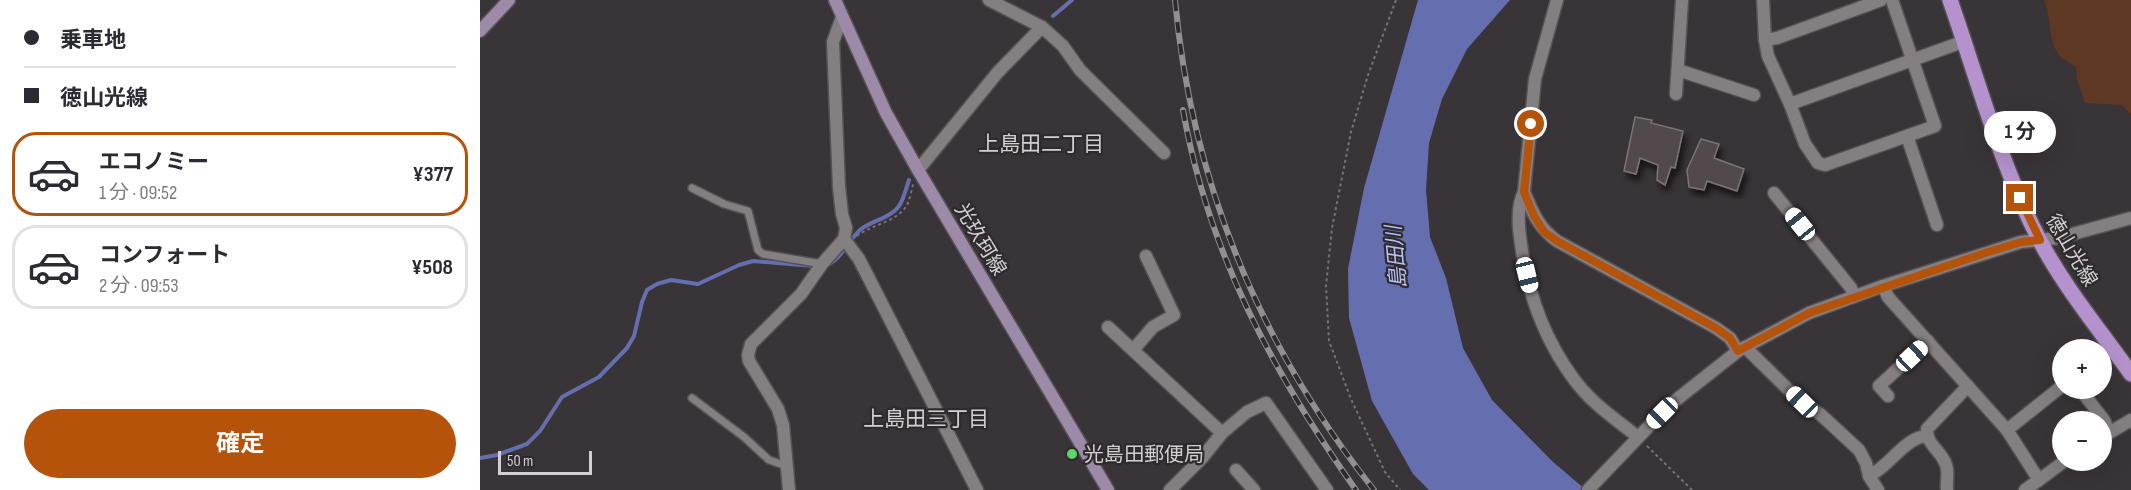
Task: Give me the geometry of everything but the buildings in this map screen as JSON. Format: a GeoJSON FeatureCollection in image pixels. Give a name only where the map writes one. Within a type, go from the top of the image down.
{"type":"FeatureCollection","features":[{"type":"Feature","properties":{"kind":"main road"},"geometry":{"type":"LineString","coordinates":[[480,31],[509,0]]}},
{"type":"Feature","properties":{"kind":"main road","name":"光玖珂線"},"geometry":{"type":"LineString","coordinates":[[835,0],[886,112],[918,170],[1108,490]]}},
{"type":"Feature","properties":{"kind":"main road","name":"徳山光線"},"geometry":{"type":"LineString","coordinates":[[1950,0],[2005,159],[2028,217],[2075,297],[2131,374]]}},
{"type":"Feature","properties":{"kind":"street"},"geometry":{"type":"LineString","coordinates":[[989,0],[1042,27],[1063,46],[1080,70],[1164,153]]}},
{"type":"Feature","properties":{"kind":"street"},"geometry":{"type":"LineString","coordinates":[[1557,0],[1535,80],[1524,192],[1519,200],[1523,262],[1543,325],[1572,378],[1597,407],[1633,442]]}},
{"type":"Feature","properties":{"kind":"street"},"geometry":{"type":"LineString","coordinates":[[1676,94],[1682,0]]}},
{"type":"Feature","properties":{"kind":"street"},"geometry":{"type":"LineString","coordinates":[[1763,0],[1768,56],[1805,144],[1818,163],[1825,165],[1935,126],[1893,0]]}},
{"type":"Feature","properties":{"kind":"street"},"geometry":{"type":"LineString","coordinates":[[1765,40],[1777,38],[1881,0]]}},
{"type":"Feature","properties":{"kind":"street"},"geometry":{"type":"LineString","coordinates":[[842,17],[833,42],[839,187],[848,243],[977,490]]}},
{"type":"Feature","properties":{"kind":"street"},"geometry":{"type":"LineString","coordinates":[[918,170],[998,72],[1042,27]]}},
{"type":"Feature","properties":{"kind":"street"},"geometry":{"type":"LineString","coordinates":[[1790,104],[1965,41]]}},
{"type":"Feature","properties":{"kind":"street"},"geometry":{"type":"LineString","coordinates":[[1678,70],[1754,95]]}},
{"type":"Feature","properties":{"kind":"street"},"geometry":{"type":"LineString","coordinates":[[1907,136],[1937,225]]}},
{"type":"Feature","properties":{"kind":"street"},"geometry":{"type":"LineString","coordinates":[[1524,192],[1544,232],[1730,338],[1802,402],[1846,436],[1859,450],[1866,463],[1869,476],[1878,490]]}},
{"type":"Feature","properties":{"kind":"street"},"geometry":{"type":"LineString","coordinates":[[1774,193],[1851,288],[1854,296]]}},
{"type":"Feature","properties":{"kind":"street"},"geometry":{"type":"LineString","coordinates":[[1588,490],[1680,397],[1742,349],[1809,313],[1883,286],[2021,242],[2086,231],[2131,218]]}},
{"type":"Feature","properties":{"kind":"street"},"geometry":{"type":"LineString","coordinates":[[789,490],[783,425],[778,410],[749,361],[748,355],[752,344],[801,294],[822,264],[848,243]]}},
{"type":"Feature","properties":{"kind":"street"},"geometry":{"type":"LineString","coordinates":[[1133,350],[1153,327],[1174,315],[1146,256]]}},
{"type":"Feature","properties":{"kind":"street"},"geometry":{"type":"LineString","coordinates":[[1883,286],[1888,297],[2007,430],[2039,480]]}},
{"type":"Feature","properties":{"kind":"street"},"geometry":{"type":"LineString","coordinates":[[1108,327],[1222,433]]}},
{"type":"Feature","properties":{"kind":"street"},"geometry":{"type":"LineString","coordinates":[[1888,396],[1879,386],[1928,341]]}},
{"type":"Feature","properties":{"kind":"street"},"geometry":{"type":"LineString","coordinates":[[1947,490],[1947,466],[1927,436],[1928,429],[1968,386]]}},
{"type":"Feature","properties":{"kind":"street"},"geometry":{"type":"LineString","coordinates":[[2007,430],[2052,394]]}},
{"type":"Feature","properties":{"kind":"street"},"geometry":{"type":"LineString","coordinates":[[2088,399],[2097,411]]}},
{"type":"Feature","properties":{"kind":"street"},"geometry":{"type":"LineString","coordinates":[[1170,490],[1202,458],[1222,433],[1247,412],[1266,403],[1327,490]]}},
{"type":"Feature","properties":{"kind":"street"},"geometry":{"type":"LineString","coordinates":[[2112,431],[2131,420]]}},
{"type":"Feature","properties":{"kind":"street"},"geometry":{"type":"LineString","coordinates":[[1869,476],[1886,466],[1912,440],[1920,436],[1927,436]]}},
{"type":"Feature","properties":{"kind":"street"},"geometry":{"type":"LineString","coordinates":[[1236,470],[1254,490]]}},
{"type":"Feature","properties":{"kind":"street"},"geometry":{"type":"LineString","coordinates":[[2025,490],[2052,470]]}},
{"type":"Feature","properties":{"kind":"lane"},"geometry":{"type":"LineString","coordinates":[[692,188],[724,204],[748,211],[758,250],[763,254],[822,264]]}},
{"type":"Feature","properties":{"kind":"lane"},"geometry":{"type":"LineString","coordinates":[[692,398],[744,437],[770,460],[787,466]]}},
{"type":"Feature","properties":{"kind":"path"},"geometry":{"type":"LineString","coordinates":[[1396,0],[1368,75],[1351,132],[1332,228],[1326,286],[1329,341],[1351,399],[1385,472],[1400,490]]}},
{"type":"Feature","properties":{"kind":"path"},"geometry":{"type":"LineString","coordinates":[[848,243],[857,235],[900,213],[907,204],[918,170]]}},
{"type":"Feature","properties":{"kind":"path"},"geometry":{"type":"LineString","coordinates":[[1633,442],[1692,490]]}},
{"type":"Feature","properties":{"kind":"shaded area"},"geometry":{"type":"Polygon","coordinates":[[[2044,0],[2131,0],[2131,114],[2122,105],[2085,103],[2077,80],[2076,67],[2060,56],[2053,43],[2044,0]]]}},
{"type":"Feature","properties":{"kind":"water","name":"島田川"},"geometry":{"type":"Polygon","coordinates":[[[1418,0],[1510,0],[1467,49],[1442,99],[1429,143],[1426,190],[1430,237],[1446,278],[1463,348],[1492,400],[1552,461],[1586,490],[1429,490],[1413,474],[1372,401],[1349,318],[1348,269],[1364,188],[1418,0]]]}},
{"type":"Feature","properties":{"kind":"waterway"},"geometry":{"type":"LineString","coordinates":[[1053,16],[1072,0]]}},
{"type":"Feature","properties":{"kind":"waterway"},"geometry":{"type":"LineString","coordinates":[[824,266],[835,260],[860,230],[899,206],[909,180]]}},
{"type":"Feature","properties":{"kind":"waterway"},"geometry":{"type":"LineString","coordinates":[[480,458],[497,455],[527,444],[540,431],[562,397],[599,377],[627,348],[634,336],[647,290],[657,284],[671,280],[698,284],[753,261],[814,266]]}},
{"type":"Feature","properties":{"kind":"railway"},"geometry":{"type":"LineString","coordinates":[[1175,0],[1184,68],[1197,134],[1215,197],[1238,260],[1265,320],[1297,378],[1333,435],[1374,490]]}},
{"type":"Feature","properties":{"kind":"railway"},"geometry":{"type":"LineString","coordinates":[[1183,110],[1194,162],[1209,213],[1248,309],[1297,401],[1356,490]]}},
{"type":"Feature","properties":{"kind":"place","name":"光島田郵便局"},"geometry":{"type":"Point","coordinates":[1072,454]}},
{"type":"Feature","properties":{"kind":"district","name":"上島田二丁目"},"geometry":{"type":"Point","coordinates":[1041,144]}},
{"type":"Feature","properties":{"kind":"district","name":"上島田三丁目"},"geometry":{"type":"Point","coordinates":[926,419]}},
{"type":"Feature","properties":{"kind":"route"},"geometry":{"type":"LineString","coordinates":[[1531,124],[1524,192],[1544,232],[1716,328],[1730,338],[1738,351],[1809,313],[1985,253],[2021,242],[2040,240],[2020,198]]}}]}
